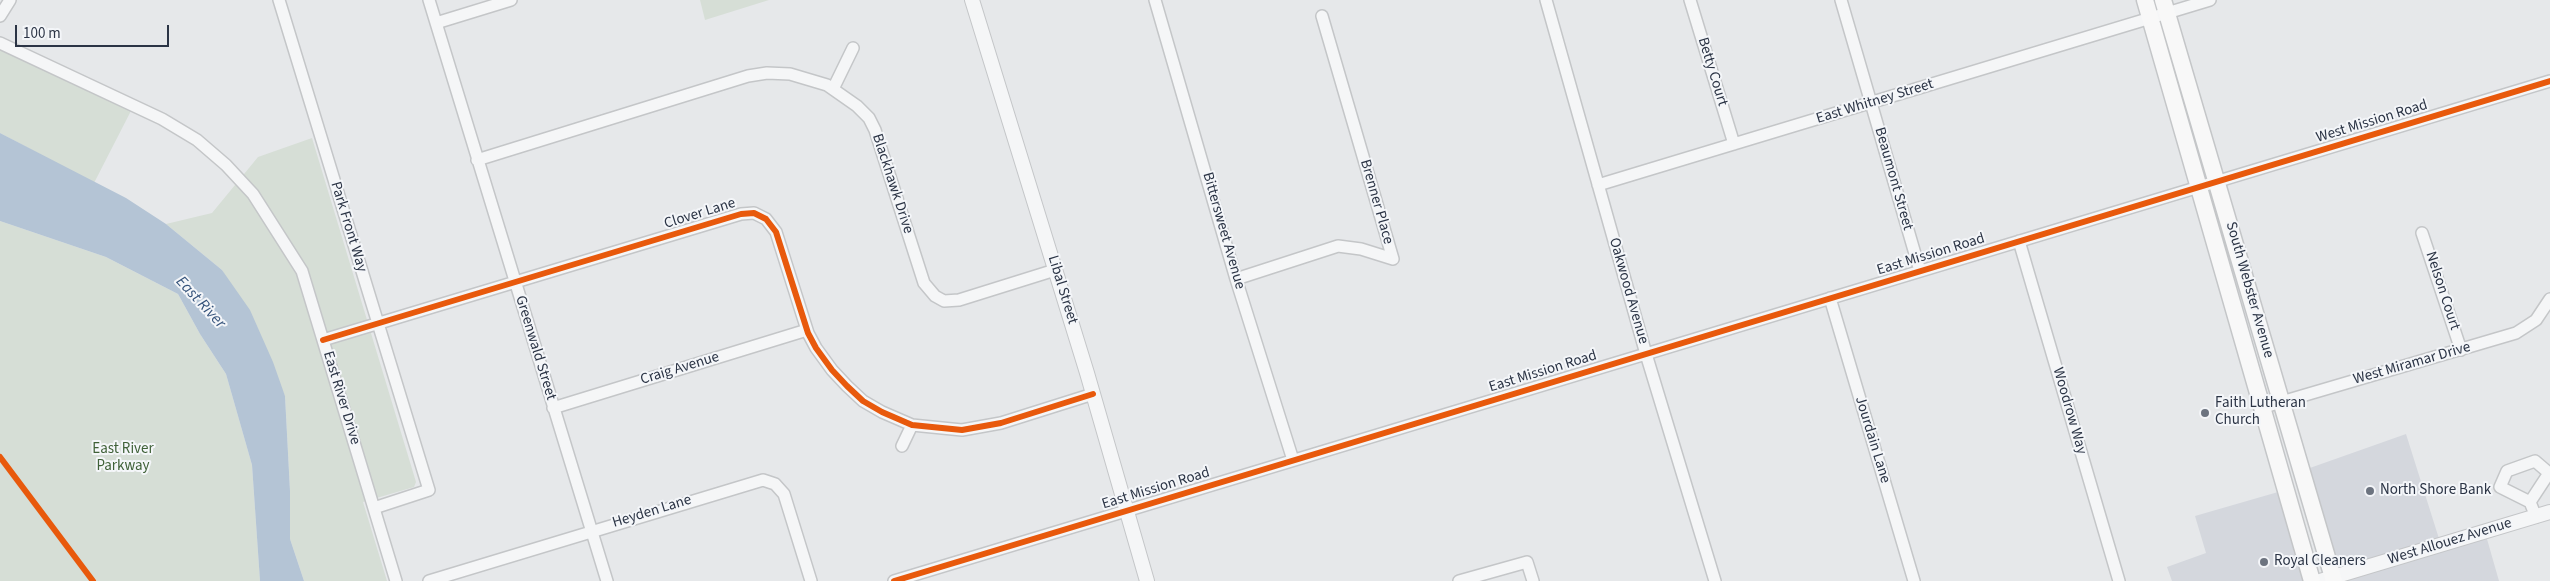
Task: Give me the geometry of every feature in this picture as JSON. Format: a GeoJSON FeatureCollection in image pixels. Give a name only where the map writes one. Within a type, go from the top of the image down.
{"type":"FeatureCollection","features":[{"type":"Feature","properties":{"kind":"main road","name":"South Webster Avenue"},"geometry":{"type":"LineString","coordinates":[[2145,0],[2312,581]]}},
{"type":"Feature","properties":{"kind":"main road","name":"South Webster Avenue"},"geometry":{"type":"LineString","coordinates":[[2165,6],[2282,402],[2329,580]]}},
{"type":"Feature","properties":{"kind":"street"},"geometry":{"type":"LineString","coordinates":[[0,16],[10,0]]}},
{"type":"Feature","properties":{"kind":"street","name":"Park Front Way"},"geometry":{"type":"LineString","coordinates":[[279,0],[428,490],[374,508]]}},
{"type":"Feature","properties":{"kind":"street","name":"Greenwald Street"},"geometry":{"type":"LineString","coordinates":[[429,0],[607,581]]}},
{"type":"Feature","properties":{"kind":"street"},"geometry":{"type":"LineString","coordinates":[[436,23],[511,0]]}},
{"type":"Feature","properties":{"kind":"street","name":"Libal Street"},"geometry":{"type":"LineString","coordinates":[[972,0],[1093,394],[1147,581]]}},
{"type":"Feature","properties":{"kind":"street","name":"Bittersweet Avenue"},"geometry":{"type":"LineString","coordinates":[[1155,0],[1236,279],[1293,460]]}},
{"type":"Feature","properties":{"kind":"street","name":"Oakwood Avenue"},"geometry":{"type":"LineString","coordinates":[[1546,0],[1646,354],[1715,581]]}},
{"type":"Feature","properties":{"kind":"street","name":"Betty Court"},"geometry":{"type":"LineString","coordinates":[[1690,0],[1734,144]]}},
{"type":"Feature","properties":{"kind":"street","name":"Beaumont Street"},"geometry":{"type":"LineString","coordinates":[[1841,0],[1920,271]]}},
{"type":"Feature","properties":{"kind":"street","name":"East Whitney Street"},"geometry":{"type":"LineString","coordinates":[[1598,185],[2151,18],[2165,6],[2210,0]]}},
{"type":"Feature","properties":{"kind":"street","name":"Brenner Place"},"geometry":{"type":"LineString","coordinates":[[1236,279],[1338,246],[1361,249],[1393,259],[1322,16]]}},
{"type":"Feature","properties":{"kind":"street","name":"East River Drive"},"geometry":{"type":"LineString","coordinates":[[0,44],[162,118],[197,140],[226,165],[253,194],[302,271],[396,581]]}},
{"type":"Feature","properties":{"kind":"street"},"geometry":{"type":"LineString","coordinates":[[833,89],[852,48]]}},
{"type":"Feature","properties":{"kind":"street","name":"Blackhawk Drive"},"geometry":{"type":"LineString","coordinates":[[477,160],[748,76],[767,73],[790,74],[833,89],[857,106],[869,118],[875,130],[924,283],[931,293],[944,301],[958,300],[1055,270]]}},
{"type":"Feature","properties":{"kind":"street","name":"West Mission Road"},"geometry":{"type":"LineString","coordinates":[[2200,186],[2550,81]]}},
{"type":"Feature","properties":{"kind":"street","name":"East Mission Road"},"geometry":{"type":"LineString","coordinates":[[894,581],[2200,186]]}},
{"type":"Feature","properties":{"kind":"street","name":"Clover Lane"},"geometry":{"type":"LineString","coordinates":[[323,340],[741,214],[754,213],[766,219],[776,232],[807,330],[825,362],[854,393],[882,412],[912,425],[948,430],[977,428],[1093,394]]}},
{"type":"Feature","properties":{"kind":"street","name":"Nelson Court"},"geometry":{"type":"LineString","coordinates":[[2422,233],[2461,350]]}},
{"type":"Feature","properties":{"kind":"street","name":"Woodrow Way"},"geometry":{"type":"LineString","coordinates":[[2019,241],[2120,581]]}},
{"type":"Feature","properties":{"kind":"street","name":"Jourdain Lane"},"geometry":{"type":"LineString","coordinates":[[1830,298],[1914,581]]}},
{"type":"Feature","properties":{"kind":"street","name":"West Miramar Drive"},"geometry":{"type":"LineString","coordinates":[[2261,408],[2461,350],[2525,329],[2536,320],[2550,299]]}},
{"type":"Feature","properties":{"kind":"street","name":"Craig Avenue"},"geometry":{"type":"LineString","coordinates":[[554,408],[807,330]]}},
{"type":"Feature","properties":{"kind":"street"},"geometry":{"type":"LineString","coordinates":[[902,446],[912,425]]}},
{"type":"Feature","properties":{"kind":"street","name":"Heyden Lane"},"geometry":{"type":"LineString","coordinates":[[429,581],[757,480],[769,480],[780,488],[786,500],[811,581]]}},
{"type":"Feature","properties":{"kind":"street"},"geometry":{"type":"LineString","coordinates":[[2530,502],[2536,517]]}},
{"type":"Feature","properties":{"kind":"street","name":"West Allouez Avenue"},"geometry":{"type":"LineString","coordinates":[[2329,580],[2550,512]]}},
{"type":"Feature","properties":{"kind":"street"},"geometry":{"type":"LineString","coordinates":[[1459,581],[1527,562],[1533,581]]}},
{"type":"Feature","properties":{"kind":"shaded area"},"geometry":{"type":"Polygon","coordinates":[[[2406,434],[2441,545],[2485,532],[2499,581],[2334,581],[2307,469],[2406,434]]]}},
{"type":"Feature","properties":{"kind":"shaded area"},"geometry":{"type":"Polygon","coordinates":[[[2285,490],[2312,581],[2172,581],[2167,567],[2206,553],[2195,516],[2285,490]]]}},
{"type":"Feature","properties":{"kind":"green space"},"geometry":{"type":"Polygon","coordinates":[[[700,0],[769,0],[705,20],[700,0]]]}},
{"type":"Feature","properties":{"kind":"green space"},"geometry":{"type":"Polygon","coordinates":[[[0,43],[134,105],[94,183],[0,133],[0,43]]]}},
{"type":"Feature","properties":{"kind":"green space"},"geometry":{"type":"Polygon","coordinates":[[[312,138],[416,482],[414,487],[363,502],[387,581],[304,581],[290,539],[290,491],[285,396],[222,270],[166,224],[212,213],[258,157],[312,138]]]}},
{"type":"Feature","properties":{"kind":"green space","name":"East River Parkway"},"geometry":{"type":"Polygon","coordinates":[[[0,221],[106,257],[178,294],[200,334],[226,374],[252,465],[260,581],[0,581],[0,221]]]}},
{"type":"Feature","properties":{"kind":"water","name":"East River"},"geometry":{"type":"Polygon","coordinates":[[[0,133],[126,198],[166,224],[222,270],[250,310],[273,362],[285,396],[290,491],[290,539],[304,581],[260,581],[252,465],[226,374],[200,334],[178,294],[106,257],[0,221],[0,133]]]}},
{"type":"Feature","properties":{"kind":"cycle path"},"geometry":{"type":"LineString","coordinates":[[894,581],[2550,81]]}},
{"type":"Feature","properties":{"kind":"cycle path"},"geometry":{"type":"LineString","coordinates":[[323,340],[741,214],[754,213],[766,219],[776,232],[808,333],[816,348],[832,370],[847,386],[863,401],[882,412],[912,425],[962,430],[1001,423],[1093,394]]}},
{"type":"Feature","properties":{"kind":"cycle path"},"geometry":{"type":"LineString","coordinates":[[0,457],[93,581]]}},
{"type":"Feature","properties":{"kind":"place","name":"Faith Lutheran Church"},"geometry":{"type":"Point","coordinates":[2205,413]}},
{"type":"Feature","properties":{"kind":"place","name":"North Shore Bank"},"geometry":{"type":"Point","coordinates":[2370,491]}},
{"type":"Feature","properties":{"kind":"place","name":"Royal Cleaners"},"geometry":{"type":"Point","coordinates":[2264,562]}}]}
